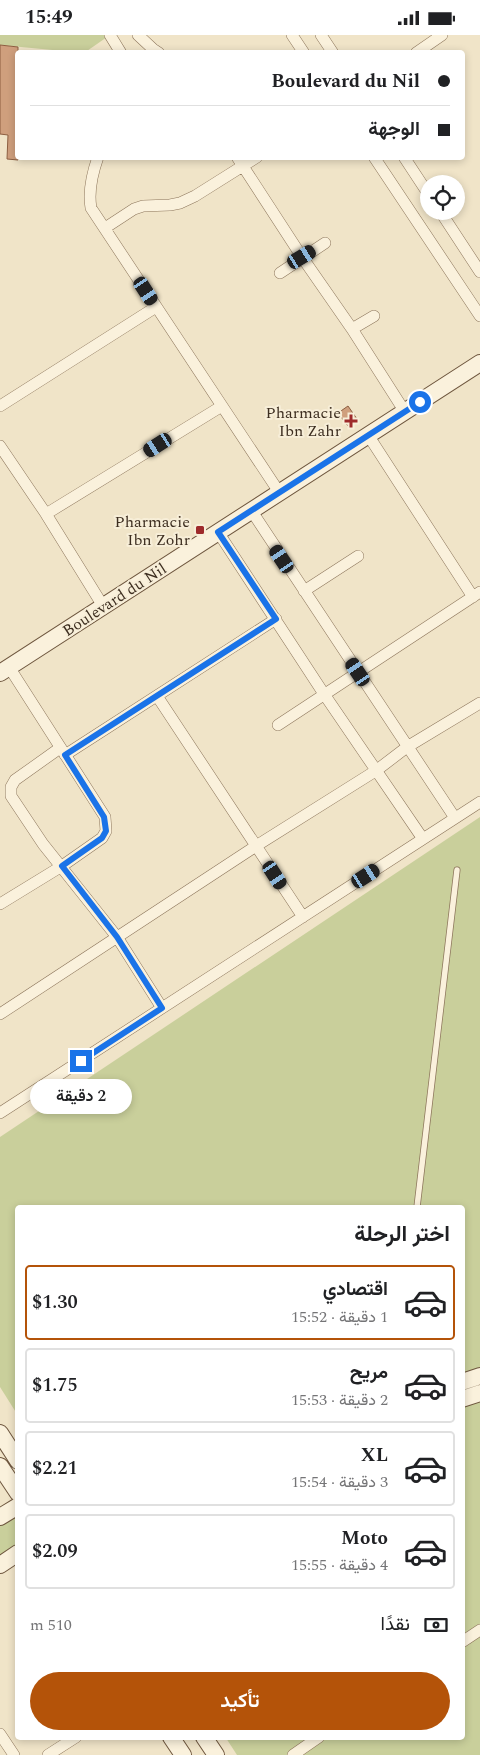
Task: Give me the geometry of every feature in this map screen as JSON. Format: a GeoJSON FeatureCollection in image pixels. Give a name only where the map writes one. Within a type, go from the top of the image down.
{"type":"FeatureCollection","features":[{"type":"Feature","properties":{"kind":"street"},"geometry":{"type":"LineString","coordinates":[[110,35],[119,50]]}},
{"type":"Feature","properties":{"kind":"street"},"geometry":{"type":"LineString","coordinates":[[138,35],[154,50]]}},
{"type":"Feature","properties":{"kind":"street"},"geometry":{"type":"LineString","coordinates":[[292,35],[302,50]]}},
{"type":"Feature","properties":{"kind":"street"},"geometry":{"type":"LineString","coordinates":[[321,35],[331,50]]}},
{"type":"Feature","properties":{"kind":"street"},"geometry":{"type":"LineString","coordinates":[[420,50],[442,35]]}},
{"type":"Feature","properties":{"kind":"street"},"geometry":{"type":"LineString","coordinates":[[97,160],[91,181],[91,208],[279,492]]}},
{"type":"Feature","properties":{"kind":"street"},"geometry":{"type":"LineString","coordinates":[[376,160],[480,316]]}},
{"type":"Feature","properties":{"kind":"street"},"geometry":{"type":"LineString","coordinates":[[406,160],[420,181]]}},
{"type":"Feature","properties":{"kind":"street"},"geometry":{"type":"LineString","coordinates":[[105,228],[134,209],[143,206],[180,203],[195,196],[240,162],[405,411]]}},
{"type":"Feature","properties":{"kind":"street"},"geometry":{"type":"LineString","coordinates":[[446,220],[480,272]]}},
{"type":"Feature","properties":{"kind":"street"},"geometry":{"type":"LineString","coordinates":[[280,273],[326,243]]}},
{"type":"Feature","properties":{"kind":"street"},"geometry":{"type":"LineString","coordinates":[[0,406],[156,307]]}},
{"type":"Feature","properties":{"kind":"street"},"geometry":{"type":"LineString","coordinates":[[352,329],[374,316]]}},
{"type":"Feature","properties":{"kind":"street","name":"Boulevard du Nil"},"geometry":{"type":"LineString","coordinates":[[4,670],[480,363]]}},
{"type":"Feature","properties":{"kind":"street"},"geometry":{"type":"LineString","coordinates":[[46,514],[222,406]]}},
{"type":"Feature","properties":{"kind":"street"},"geometry":{"type":"LineString","coordinates":[[278,725],[476,595],[368,435]]}},
{"type":"Feature","properties":{"kind":"street"},"geometry":{"type":"LineString","coordinates":[[0,446],[46,514],[103,606]]}},
{"type":"Feature","properties":{"kind":"street"},"geometry":{"type":"LineString","coordinates":[[250,510],[455,818]]}},
{"type":"Feature","properties":{"kind":"street"},"geometry":{"type":"LineString","coordinates":[[218,532],[324,694],[423,839]]}},
{"type":"Feature","properties":{"kind":"street"},"geometry":{"type":"LineString","coordinates":[[304,591],[358,556]]}},
{"type":"Feature","properties":{"kind":"street"},"geometry":{"type":"LineString","coordinates":[[162,1008],[117,937],[43,844],[11,796],[11,787],[15,779],[157,696],[276,619]]}},
{"type":"Feature","properties":{"kind":"street"},"geometry":{"type":"LineString","coordinates":[[0,904],[62,866],[102,838],[106,828],[104,817],[62,752],[4,670]]}},
{"type":"Feature","properties":{"kind":"street"},"geometry":{"type":"LineString","coordinates":[[157,696],[303,917]]}},
{"type":"Feature","properties":{"kind":"street"},"geometry":{"type":"LineString","coordinates":[[0,1014],[408,747],[480,703]]}},
{"type":"Feature","properties":{"kind":"street"},"geometry":{"type":"LineString","coordinates":[[0,1113],[480,802]]}},
{"type":"Feature","properties":{"kind":"street"},"geometry":{"type":"LineString","coordinates":[[465,1381],[480,1375]]}},
{"type":"Feature","properties":{"kind":"street"},"geometry":{"type":"LineString","coordinates":[[465,1398],[480,1393]]}},
{"type":"Feature","properties":{"kind":"street"},"geometry":{"type":"LineString","coordinates":[[0,1433],[15,1456]]}},
{"type":"Feature","properties":{"kind":"street"},"geometry":{"type":"LineString","coordinates":[[0,1466],[15,1488]]}},
{"type":"Feature","properties":{"kind":"street"},"geometry":{"type":"LineString","coordinates":[[0,1517],[15,1508]]}},
{"type":"Feature","properties":{"kind":"street"},"geometry":{"type":"LineString","coordinates":[[0,1565],[15,1555]]}},
{"type":"Feature","properties":{"kind":"street"},"geometry":{"type":"LineString","coordinates":[[465,1639],[480,1630]]}},
{"type":"Feature","properties":{"kind":"street"},"geometry":{"type":"LineString","coordinates":[[0,1734],[14,1755]]}},
{"type":"Feature","properties":{"kind":"street"},"geometry":{"type":"LineString","coordinates":[[48,1755],[71,1740]]}},
{"type":"Feature","properties":{"kind":"street"},"geometry":{"type":"LineString","coordinates":[[173,1740],[183,1755]]}},
{"type":"Feature","properties":{"kind":"street"},"geometry":{"type":"LineString","coordinates":[[206,1740],[216,1755]]}},
{"type":"Feature","properties":{"kind":"street"},"geometry":{"type":"LineString","coordinates":[[293,1755],[315,1740]]}},
{"type":"Feature","properties":{"kind":"lane"},"geometry":{"type":"LineString","coordinates":[[417,1205],[457,869]]}},
{"type":"Feature","properties":{"kind":"green space"},"geometry":{"type":"Polygon","coordinates":[[[0,35],[110,35],[88,50],[52,50],[0,45],[0,35]]]}},
{"type":"Feature","properties":{"kind":"green space"},"geometry":{"type":"Polygon","coordinates":[[[480,817],[480,1755],[237,1755],[227,1740],[465,1740],[465,1205],[15,1205],[15,1411],[0,1387],[0,1137],[480,817]]]}},
{"type":"Feature","properties":{"kind":"green space"},"geometry":{"type":"Polygon","coordinates":[[[15,1507],[15,1554],[0,1565],[0,1517],[15,1507]]]}},
{"type":"Feature","properties":{"kind":"building"},"geometry":{"type":"Polygon","coordinates":[[[0,45],[18,47],[18,50],[15,50],[15,160],[7,159],[8,135],[0,134],[0,45]]]}},
{"type":"Feature","properties":{"kind":"building"},"geometry":{"type":"Polygon","coordinates":[[[348,406],[357,419],[348,426],[338,413],[348,406]]]}},
{"type":"Feature","properties":{"kind":"place","name":"Pharmacie Ibn Zahr"},"geometry":{"type":"Point","coordinates":[351,421]}},
{"type":"Feature","properties":{"kind":"place","name":"Pharmacie Ibn Zohr"},"geometry":{"type":"Point","coordinates":[200,530]}},
{"type":"Feature","properties":{"kind":"route"},"geometry":{"type":"LineString","coordinates":[[81,1061],[162,1008],[117,937],[62,866],[102,838],[106,831],[104,817],[65,755],[276,619],[218,532],[420,402]]}}]}
